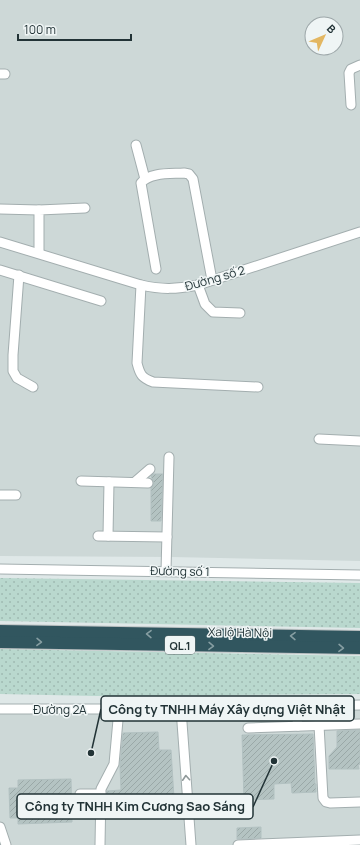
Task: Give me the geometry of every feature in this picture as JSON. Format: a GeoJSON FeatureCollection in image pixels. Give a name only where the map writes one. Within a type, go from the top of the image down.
{"type":"FeatureCollection","features":[{"type":"Feature","properties":{"kind":"highway","name":"Xa lộ Hà Nội"},"geometry":{"type":"LineString","coordinates":[[0,631],[360,637]]}},
{"type":"Feature","properties":{"kind":"highway","name":"Xa lộ Hà Nội"},"geometry":{"type":"LineString","coordinates":[[0,642],[360,648]]}},
{"type":"Feature","properties":{"kind":"street"},"geometry":{"type":"LineString","coordinates":[[351,105],[349,73],[351,68],[360,65]]}},
{"type":"Feature","properties":{"kind":"street"},"geometry":{"type":"LineString","coordinates":[[136,145],[144,179]]}},
{"type":"Feature","properties":{"kind":"street"},"geometry":{"type":"LineString","coordinates":[[156,269],[141,183],[144,179],[150,176],[184,173],[189,174],[193,179],[212,280]]}},
{"type":"Feature","properties":{"kind":"street"},"geometry":{"type":"LineString","coordinates":[[0,209],[39,210],[85,208]]}},
{"type":"Feature","properties":{"kind":"street"},"geometry":{"type":"LineString","coordinates":[[39,210],[39,253]]}},
{"type":"Feature","properties":{"kind":"street","name":"Đường số 2"},"geometry":{"type":"LineString","coordinates":[[0,242],[141,285],[159,289],[179,289],[198,285],[360,232]]}},
{"type":"Feature","properties":{"kind":"street"},"geometry":{"type":"LineString","coordinates":[[0,270],[101,300]]}},
{"type":"Feature","properties":{"kind":"street"},"geometry":{"type":"LineString","coordinates":[[19,275],[13,371],[17,378],[33,387]]}},
{"type":"Feature","properties":{"kind":"street"},"geometry":{"type":"LineString","coordinates":[[141,285],[137,363],[140,373],[146,379],[153,382],[258,388]]}},
{"type":"Feature","properties":{"kind":"street"},"geometry":{"type":"LineString","coordinates":[[198,285],[205,304],[213,312],[240,314]]}},
{"type":"Feature","properties":{"kind":"street"},"geometry":{"type":"LineString","coordinates":[[318,438],[360,441]]}},
{"type":"Feature","properties":{"kind":"street"},"geometry":{"type":"LineString","coordinates":[[166,571],[169,457]]}},
{"type":"Feature","properties":{"kind":"street"},"geometry":{"type":"LineString","coordinates":[[135,482],[150,470]]}},
{"type":"Feature","properties":{"kind":"street"},"geometry":{"type":"LineString","coordinates":[[81,481],[148,483]]}},
{"type":"Feature","properties":{"kind":"street"},"geometry":{"type":"LineString","coordinates":[[109,482],[103,536],[167,537]]}},
{"type":"Feature","properties":{"kind":"street"},"geometry":{"type":"LineString","coordinates":[[0,495],[16,495]]}},
{"type":"Feature","properties":{"kind":"street","name":"Đường số 1"},"geometry":{"type":"LineString","coordinates":[[0,569],[360,575]]}},
{"type":"Feature","properties":{"kind":"street","name":"Đường 2A"},"geometry":{"type":"LineString","coordinates":[[0,709],[181,709],[360,705]]}},
{"type":"Feature","properties":{"kind":"street"},"geometry":{"type":"LineString","coordinates":[[295,706],[298,726]]}},
{"type":"Feature","properties":{"kind":"street"},"geometry":{"type":"LineString","coordinates":[[320,706],[319,725],[323,798],[326,802],[330,803],[360,802]]}},
{"type":"Feature","properties":{"kind":"street"},"geometry":{"type":"LineString","coordinates":[[100,845],[101,794],[104,782],[114,764],[119,709]]}},
{"type":"Feature","properties":{"kind":"street"},"geometry":{"type":"LineString","coordinates":[[181,709],[191,845]]}},
{"type":"Feature","properties":{"kind":"street"},"geometry":{"type":"LineString","coordinates":[[248,728],[360,724]]}},
{"type":"Feature","properties":{"kind":"street"},"geometry":{"type":"LineString","coordinates":[[80,794],[101,794]]}},
{"type":"Feature","properties":{"kind":"street"},"geometry":{"type":"LineString","coordinates":[[0,827],[6,845]]}},
{"type":"Feature","properties":{"kind":"street"},"geometry":{"type":"LineString","coordinates":[[238,845],[360,840]]}},
{"type":"Feature","properties":{"kind":"shaded area"},"geometry":{"type":"Polygon","coordinates":[[[0,0],[360,0],[360,561],[171,557],[0,556],[0,0]]]}},
{"type":"Feature","properties":{"kind":"shaded area"},"geometry":{"type":"Polygon","coordinates":[[[360,709],[360,845],[0,845],[0,713],[179,714],[360,709]]]}},
{"type":"Feature","properties":{"kind":"green space"},"geometry":{"type":"Polygon","coordinates":[[[0,578],[360,583],[360,628],[0,621],[0,578]]]}},
{"type":"Feature","properties":{"kind":"green space"},"geometry":{"type":"Polygon","coordinates":[[[0,649],[360,656],[360,694],[95,696],[0,694],[0,649]]]}},
{"type":"Feature","properties":{"kind":"building"},"geometry":{"type":"Polygon","coordinates":[[[153,474],[163,474],[161,521],[151,521],[151,488],[154,483],[151,476],[153,474]]]}},
{"type":"Feature","properties":{"kind":"building"},"geometry":{"type":"Polygon","coordinates":[[[360,730],[359,769],[329,769],[329,756],[337,747],[337,731],[360,730]]]}},
{"type":"Feature","properties":{"kind":"building"},"geometry":{"type":"Polygon","coordinates":[[[158,732],[159,750],[171,750],[175,814],[171,815],[171,818],[106,818],[107,791],[121,790],[120,766],[123,733],[158,732]]]}},
{"type":"Feature","properties":{"kind":"building"},"geometry":{"type":"Polygon","coordinates":[[[313,734],[316,792],[292,793],[291,783],[274,784],[274,799],[244,800],[242,735],[313,734]]]}},
{"type":"Feature","properties":{"kind":"building"},"geometry":{"type":"Polygon","coordinates":[[[71,779],[72,822],[18,824],[18,818],[10,818],[9,788],[18,788],[18,780],[71,779]]]}},
{"type":"Feature","properties":{"kind":"building"},"geometry":{"type":"Polygon","coordinates":[[[261,827],[261,838],[237,839],[237,828],[261,827]]]}},
{"type":"Feature","properties":{"kind":"place","name":"Công ty TNHH Máy Xây dựng Việt Nhật"},"geometry":{"type":"Point","coordinates":[91,753]}},
{"type":"Feature","properties":{"kind":"place","name":"Công ty TNHH Kim Cương Sao Sáng"},"geometry":{"type":"Point","coordinates":[274,761]}}]}
